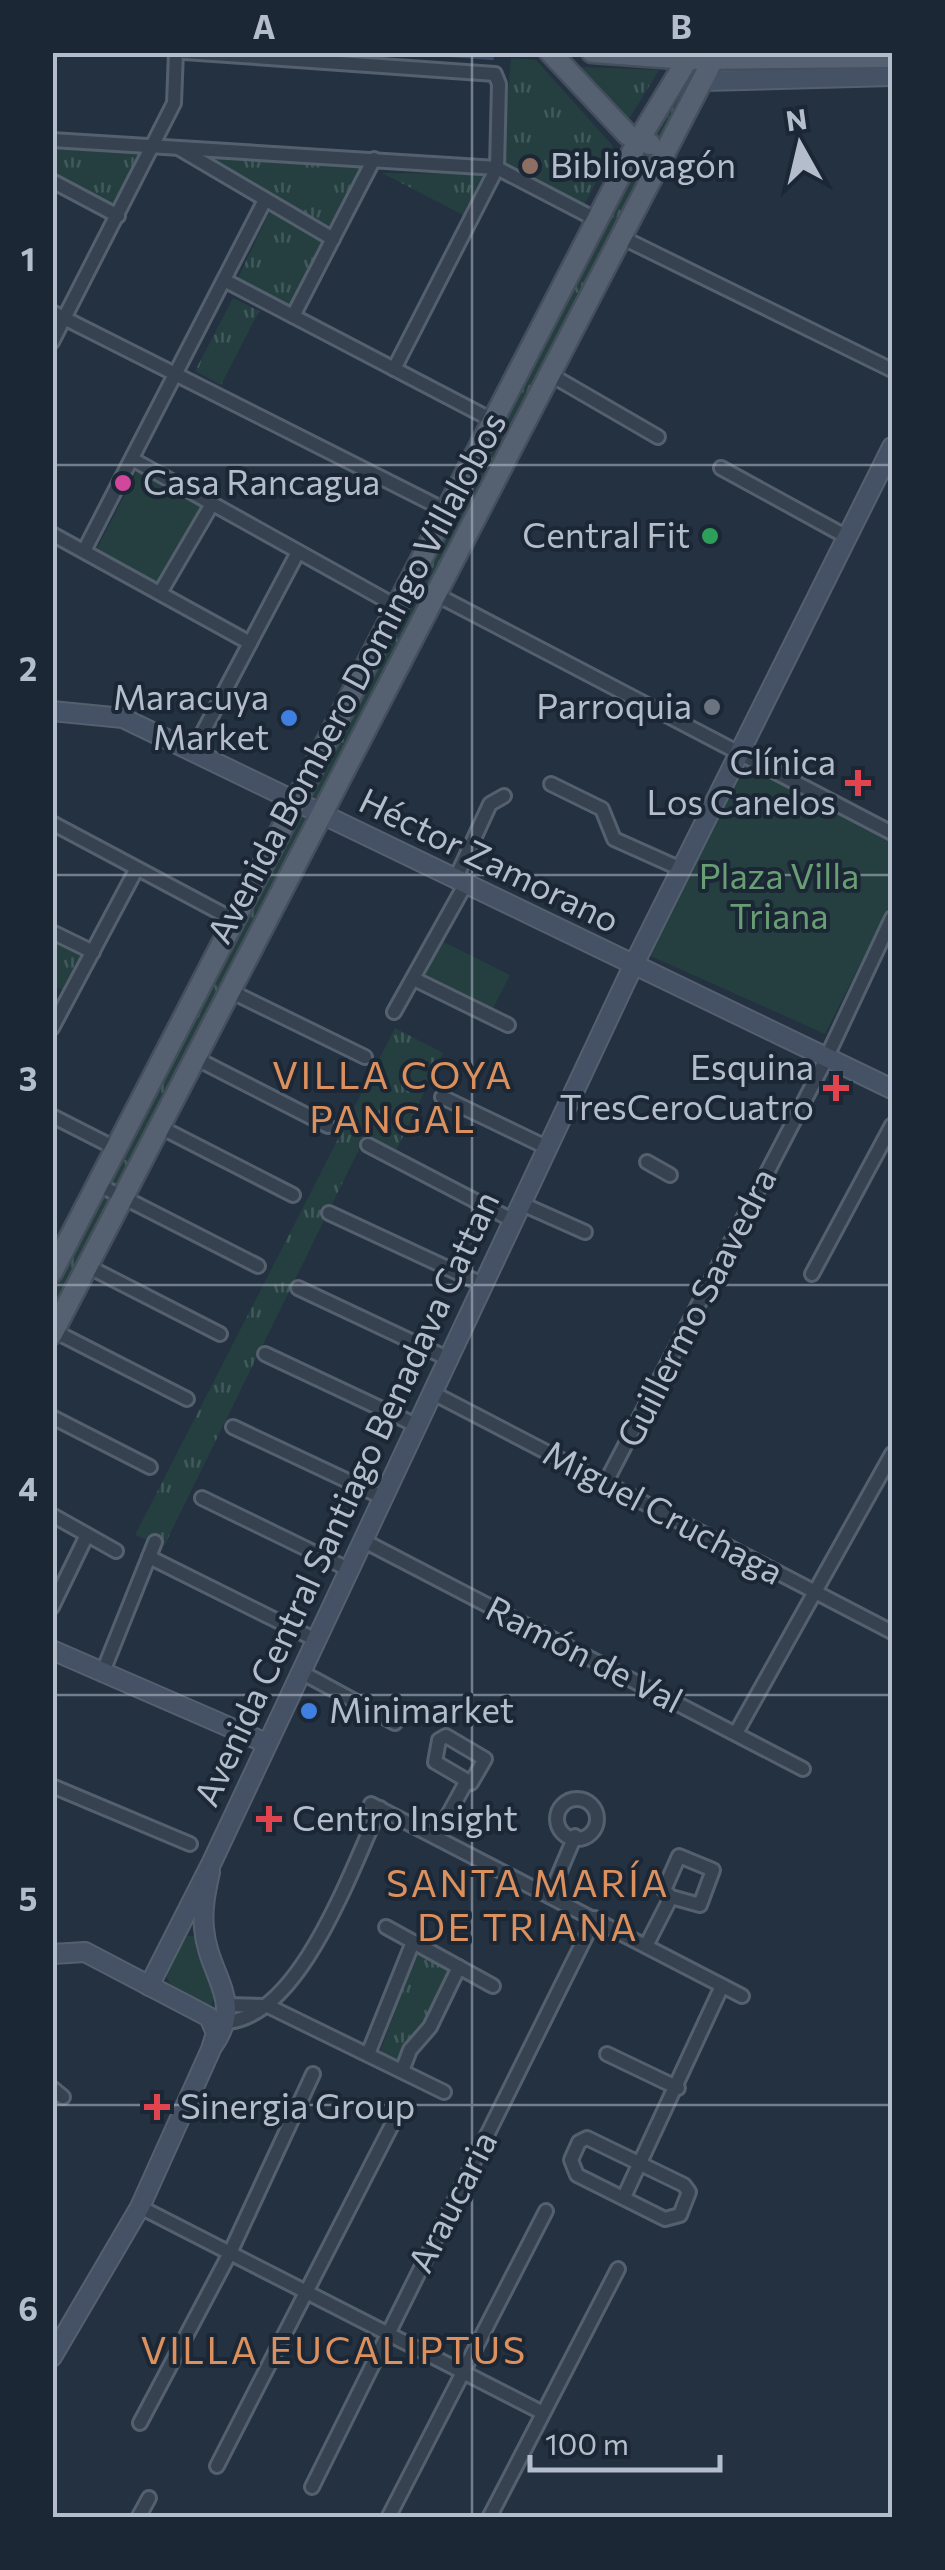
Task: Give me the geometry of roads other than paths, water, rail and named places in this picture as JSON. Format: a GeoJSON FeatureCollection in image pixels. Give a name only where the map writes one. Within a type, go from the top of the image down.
{"type":"FeatureCollection","features":[{"type":"Feature","properties":{"kind":"main road"},"geometry":{"type":"LineString","coordinates":[[550,52],[638,141],[655,145],[673,140]]}},
{"type":"Feature","properties":{"kind":"main road"},"geometry":{"type":"LineString","coordinates":[[592,52],[892,56]]}},
{"type":"Feature","properties":{"kind":"main road","name":"Avenida Bombero Domingo Villalobos"},"geometry":{"type":"LineString","coordinates":[[53,1332],[717,55]]}},
{"type":"Feature","properties":{"kind":"main road","name":"Avenida Bombero Domingo Villalobos"},"geometry":{"type":"LineString","coordinates":[[56,1259],[638,141],[690,56]]}},
{"type":"Feature","properties":{"kind":"street"},"geometry":{"type":"LineString","coordinates":[[52,342],[59,315],[118,216],[174,103],[176,52]]}},
{"type":"Feature","properties":{"kind":"street"},"geometry":{"type":"LineString","coordinates":[[184,52],[495,74],[499,84],[497,168],[394,369]]}},
{"type":"Feature","properties":{"kind":"street"},"geometry":{"type":"LineString","coordinates":[[704,81],[892,76]]}},
{"type":"Feature","properties":{"kind":"street"},"geometry":{"type":"LineString","coordinates":[[52,140],[497,168],[597,220]]}},
{"type":"Feature","properties":{"kind":"street"},"geometry":{"type":"LineString","coordinates":[[178,148],[333,239]]}},
{"type":"Feature","properties":{"kind":"street"},"geometry":{"type":"LineString","coordinates":[[293,316],[374,159]]}},
{"type":"Feature","properties":{"kind":"street"},"geometry":{"type":"LineString","coordinates":[[52,180],[118,216]]}},
{"type":"Feature","properties":{"kind":"street"},"geometry":{"type":"LineString","coordinates":[[84,551],[265,200]]}},
{"type":"Feature","properties":{"kind":"street"},"geometry":{"type":"LineString","coordinates":[[622,238],[892,370]]}},
{"type":"Feature","properties":{"kind":"street"},"geometry":{"type":"LineString","coordinates":[[224,280],[492,420]]}},
{"type":"Feature","properties":{"kind":"street"},"geometry":{"type":"LineString","coordinates":[[59,315],[445,510]]}},
{"type":"Feature","properties":{"kind":"street"},"geometry":{"type":"LineString","coordinates":[[551,375],[658,437]]}},
{"type":"Feature","properties":{"kind":"street","name":"Avenida Central Santiago Benadava Cattan"},"geometry":{"type":"LineString","coordinates":[[149,1986],[212,1862],[632,966],[892,447]]}},
{"type":"Feature","properties":{"kind":"street"},"geometry":{"type":"LineString","coordinates":[[132,459],[396,606]]}},
{"type":"Feature","properties":{"kind":"street"},"geometry":{"type":"LineString","coordinates":[[721,468],[848,537]]}},
{"type":"Feature","properties":{"kind":"street"},"geometry":{"type":"LineString","coordinates":[[160,593],[212,504]]}},
{"type":"Feature","properties":{"kind":"street"},"geometry":{"type":"LineString","coordinates":[[52,534],[250,643]]}},
{"type":"Feature","properties":{"kind":"street"},"geometry":{"type":"LineString","coordinates":[[193,751],[298,552]]}},
{"type":"Feature","properties":{"kind":"street"},"geometry":{"type":"LineString","coordinates":[[437,595],[892,834]]}},
{"type":"Feature","properties":{"kind":"street","name":"Héctor Zamorano"},"geometry":{"type":"LineString","coordinates":[[54,714],[124,718],[322,817],[892,1089]]}},
{"type":"Feature","properties":{"kind":"street"},"geometry":{"type":"LineString","coordinates":[[551,784],[602,809],[614,839],[681,869]]}},
{"type":"Feature","properties":{"kind":"street"},"geometry":{"type":"LineString","coordinates":[[394,1012],[460,882],[490,804],[504,796]]}},
{"type":"Feature","properties":{"kind":"street"},"geometry":{"type":"LineString","coordinates":[[52,824],[234,920]]}},
{"type":"Feature","properties":{"kind":"street"},"geometry":{"type":"LineString","coordinates":[[52,1028],[136,870]]}},
{"type":"Feature","properties":{"kind":"street","name":"Guillermo Saavedra"},"geometry":{"type":"LineString","coordinates":[[606,1482],[891,925]]}},
{"type":"Feature","properties":{"kind":"street"},"geometry":{"type":"LineString","coordinates":[[52,932],[92,952]]}},
{"type":"Feature","properties":{"kind":"street"},"geometry":{"type":"LineString","coordinates":[[414,978],[508,1025]]}},
{"type":"Feature","properties":{"kind":"street"},"geometry":{"type":"LineString","coordinates":[[230,991],[366,1057]]}},
{"type":"Feature","properties":{"kind":"street"},"geometry":{"type":"LineString","coordinates":[[52,992],[68,999]]}},
{"type":"Feature","properties":{"kind":"street"},"geometry":{"type":"LineString","coordinates":[[195,1058],[328,1126]]}},
{"type":"Feature","properties":{"kind":"street"},"geometry":{"type":"LineString","coordinates":[[442,1097],[548,1148]]}},
{"type":"Feature","properties":{"kind":"street"},"geometry":{"type":"LineString","coordinates":[[52,1116],[115,1148]]}},
{"type":"Feature","properties":{"kind":"street"},"geometry":{"type":"LineString","coordinates":[[812,1274],[892,1125]]}},
{"type":"Feature","properties":{"kind":"street"},"geometry":{"type":"LineString","coordinates":[[160,1126],[293,1195]]}},
{"type":"Feature","properties":{"kind":"street"},"geometry":{"type":"LineString","coordinates":[[368,1145],[518,1212],[585,1232]]}},
{"type":"Feature","properties":{"kind":"street"},"geometry":{"type":"LineString","coordinates":[[646,1162],[670,1175]]}},
{"type":"Feature","properties":{"kind":"street"},"geometry":{"type":"LineString","coordinates":[[96,1184],[258,1266]]}},
{"type":"Feature","properties":{"kind":"street"},"geometry":{"type":"LineString","coordinates":[[329,1213],[484,1284]]}},
{"type":"Feature","properties":{"kind":"street"},"geometry":{"type":"LineString","coordinates":[[88,1266],[220,1334]]}},
{"type":"Feature","properties":{"kind":"street"},"geometry":{"type":"LineString","coordinates":[[298,1288],[449,1359]]}},
{"type":"Feature","properties":{"kind":"street"},"geometry":{"type":"LineString","coordinates":[[53,1332],[187,1399]]}},
{"type":"Feature","properties":{"kind":"street"},"geometry":{"type":"LineString","coordinates":[[265,1354],[418,1426]]}},
{"type":"Feature","properties":{"kind":"street","name":"Miguel Cruchaga"},"geometry":{"type":"LineString","coordinates":[[434,1393],[892,1632]]}},
{"type":"Feature","properties":{"kind":"street"},"geometry":{"type":"LineString","coordinates":[[52,1416],[150,1467]]}},
{"type":"Feature","properties":{"kind":"street"},"geometry":{"type":"LineString","coordinates":[[233,1427],[384,1498]]}},
{"type":"Feature","properties":{"kind":"street"},"geometry":{"type":"LineString","coordinates":[[736,1733],[892,1454]]}},
{"type":"Feature","properties":{"kind":"street"},"geometry":{"type":"LineString","coordinates":[[202,1498],[350,1570]]}},
{"type":"Feature","properties":{"kind":"street"},"geometry":{"type":"LineString","coordinates":[[52,1516],[116,1551]]}},
{"type":"Feature","properties":{"kind":"street"},"geometry":{"type":"LineString","coordinates":[[52,1607],[87,1535]]}},
{"type":"Feature","properties":{"kind":"street","name":"Ramón de Val"},"geometry":{"type":"LineString","coordinates":[[364,1541],[803,1769]]}},
{"type":"Feature","properties":{"kind":"street"},"geometry":{"type":"LineString","coordinates":[[102,1674],[155,1542]]}},
{"type":"Feature","properties":{"kind":"street"},"geometry":{"type":"LineString","coordinates":[[149,1557],[316,1640]]}},
{"type":"Feature","properties":{"kind":"street"},"geometry":{"type":"LineString","coordinates":[[52,1650],[266,1743]]}},
{"type":"Feature","properties":{"kind":"street"},"geometry":{"type":"LineString","coordinates":[[301,1672],[394,1723]]}},
{"type":"Feature","properties":{"kind":"street"},"geometry":{"type":"LineString","coordinates":[[436,1837],[466,1784]]}},
{"type":"Feature","properties":{"kind":"street"},"geometry":{"type":"LineString","coordinates":[[52,1786],[190,1844]]}},
{"type":"Feature","properties":{"kind":"street"},"geometry":{"type":"LineString","coordinates":[[52,1954],[85,1952],[209,2016],[228,2014],[244,2020],[268,2006],[302,1966],[375,1806],[742,1996]]}},
{"type":"Feature","properties":{"kind":"street"},"geometry":{"type":"LineString","coordinates":[[550,1895],[574,1836]]}},
{"type":"Feature","properties":{"kind":"street"},"geometry":{"type":"LineString","coordinates":[[52,2357],[140,2206],[228,2014],[204,1931],[212,1862]]}},
{"type":"Feature","properties":{"kind":"street"},"geometry":{"type":"LineString","coordinates":[[646,1946],[670,1898]]}},
{"type":"Feature","properties":{"kind":"street","name":"Araucaria"},"geometry":{"type":"LineString","coordinates":[[312,2487],[594,1918]]}},
{"type":"Feature","properties":{"kind":"street"},"geometry":{"type":"LineString","coordinates":[[178,1925],[204,1931]]}},
{"type":"Feature","properties":{"kind":"street"},"geometry":{"type":"LineString","coordinates":[[386,1927],[493,1986]]}},
{"type":"Feature","properties":{"kind":"street"},"geometry":{"type":"LineString","coordinates":[[368,2054],[413,1942]]}},
{"type":"Feature","properties":{"kind":"street"},"geometry":{"type":"LineString","coordinates":[[402,2071],[410,2050],[430,2027],[458,1967]]}},
{"type":"Feature","properties":{"kind":"street"},"geometry":{"type":"LineString","coordinates":[[624,2197],[678,2088],[722,1986]]}},
{"type":"Feature","properties":{"kind":"street"},"geometry":{"type":"LineString","coordinates":[[268,2006],[444,2092]]}},
{"type":"Feature","properties":{"kind":"street"},"geometry":{"type":"LineString","coordinates":[[209,2016],[216,2033],[212,2047]]}},
{"type":"Feature","properties":{"kind":"street"},"geometry":{"type":"LineString","coordinates":[[607,2054],[678,2088]]}},
{"type":"Feature","properties":{"kind":"street"},"geometry":{"type":"LineString","coordinates":[[140,2423],[230,2253],[313,2074]]}},
{"type":"Feature","properties":{"kind":"street"},"geometry":{"type":"LineString","coordinates":[[217,2466],[396,2117]]}},
{"type":"Feature","properties":{"kind":"street"},"geometry":{"type":"LineString","coordinates":[[587,2138],[684,2185],[687,2200],[674,2219],[624,2197],[571,2169],[579,2142],[587,2138]]}},
{"type":"Feature","properties":{"kind":"street"},"geometry":{"type":"LineString","coordinates":[[140,2206],[543,2412]]}},
{"type":"Feature","properties":{"kind":"street"},"geometry":{"type":"LineString","coordinates":[[388,2518],[546,2211]]}},
{"type":"Feature","properties":{"kind":"street"},"geometry":{"type":"LineString","coordinates":[[490,2518],[618,2269]]}},
{"type":"Feature","properties":{"kind":"street"},"geometry":{"type":"LineString","coordinates":[[138,2518],[149,2498]]}},
{"type":"Feature","properties":{"kind":"waterway"},"geometry":{"type":"LineString","coordinates":[[405,52],[492,58]]}},
{"type":"Feature","properties":{"kind":"place","name":"Bibliovagón"},"geometry":{"type":"Point","coordinates":[530,166]}},
{"type":"Feature","properties":{"kind":"place","name":"Casa Rancagua"},"geometry":{"type":"Point","coordinates":[123,483]}},
{"type":"Feature","properties":{"kind":"place","name":"Central Fit"},"geometry":{"type":"Point","coordinates":[710,536]}},
{"type":"Feature","properties":{"kind":"place","name":"Parroquia"},"geometry":{"type":"Point","coordinates":[712,707]}},
{"type":"Feature","properties":{"kind":"place","name":"Maracuya Market"},"geometry":{"type":"Point","coordinates":[289,718]}},
{"type":"Feature","properties":{"kind":"place","name":"Clínica Los Canelos"},"geometry":{"type":"Point","coordinates":[858,783]}},
{"type":"Feature","properties":{"kind":"place","name":"Esquina TresCeroCuatro"},"geometry":{"type":"Point","coordinates":[836,1088]}},
{"type":"Feature","properties":{"kind":"place","name":"Minimarket"},"geometry":{"type":"Point","coordinates":[309,1711]}},
{"type":"Feature","properties":{"kind":"place","name":"Centro Insight"},"geometry":{"type":"Point","coordinates":[269,1819]}},
{"type":"Feature","properties":{"kind":"place","name":"Sinergia Group"},"geometry":{"type":"Point","coordinates":[157,2107]}},
{"type":"Feature","properties":{"kind":"district","name":"VILLA COYA PANGAL"},"geometry":{"type":"Point","coordinates":[393,1098]}},
{"type":"Feature","properties":{"kind":"district","name":"SANTA MARÍA DE TRIANA"},"geometry":{"type":"Point","coordinates":[528,1906]}},
{"type":"Feature","properties":{"kind":"district","name":"VILLA EUCALIPTUS"},"geometry":{"type":"Point","coordinates":[334,2351]}},
{"type":"Feature","properties":{"kind":"park label","name":"Plaza Villa Triana"},"geometry":{"type":"Point","coordinates":[779,897]}}]}
